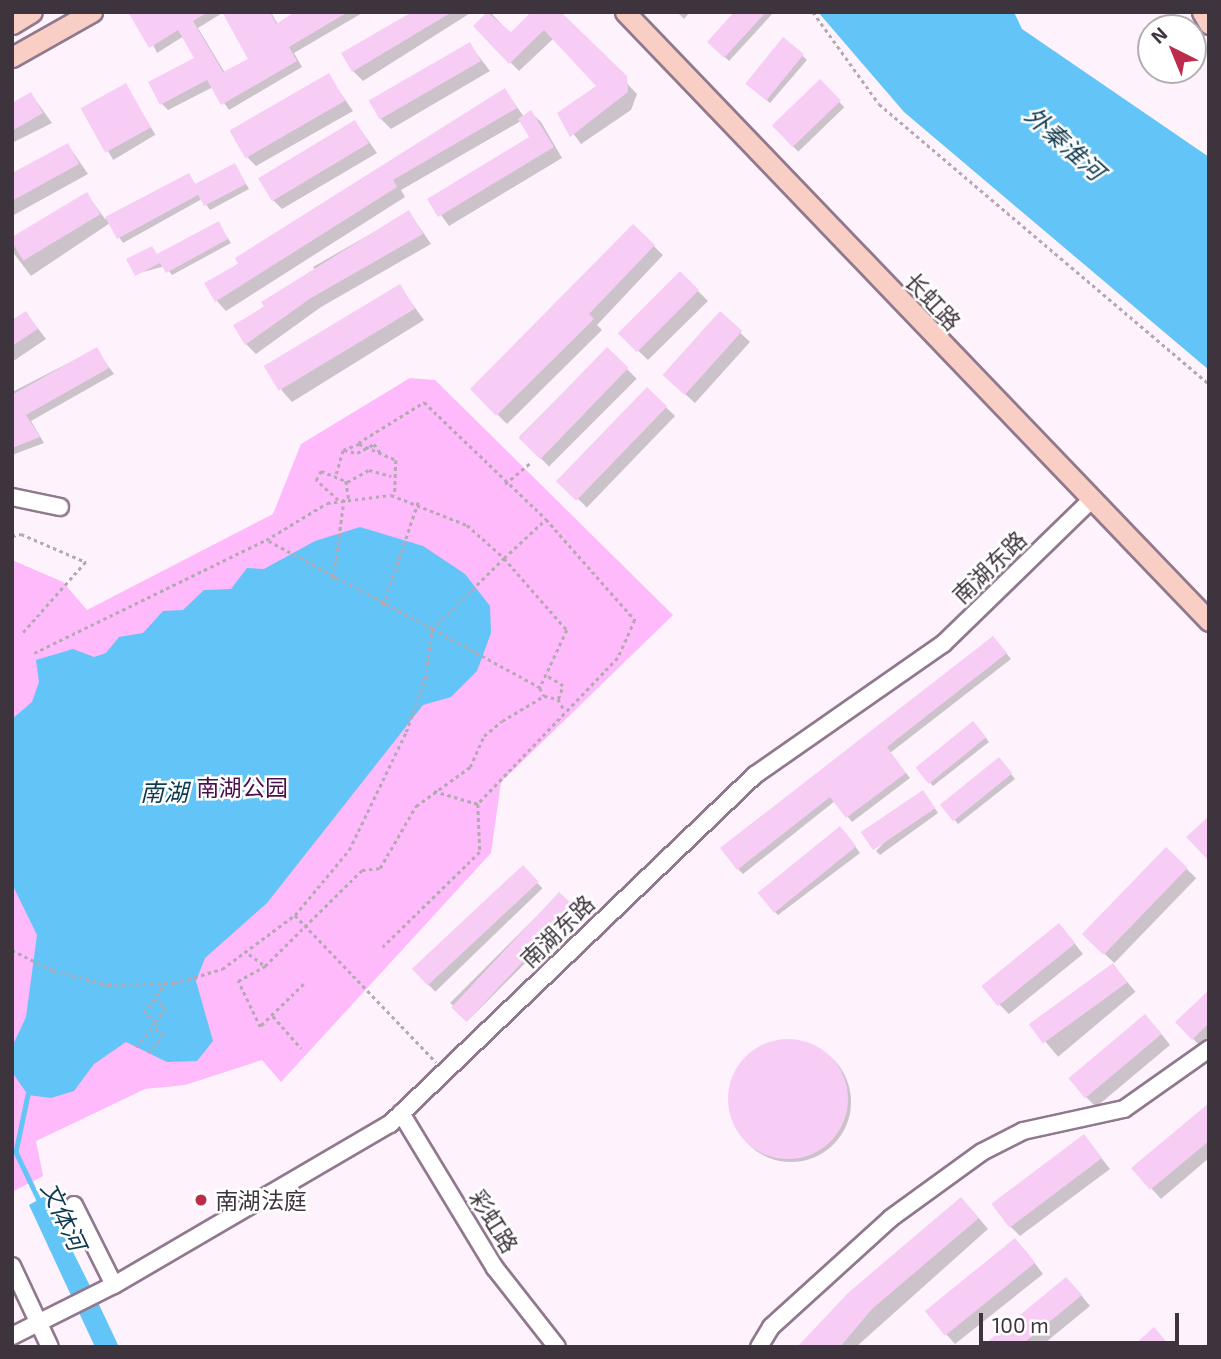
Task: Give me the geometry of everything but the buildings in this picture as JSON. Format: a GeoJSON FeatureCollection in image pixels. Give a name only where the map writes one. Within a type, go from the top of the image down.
{"type":"FeatureCollection","features":[{"type":"Feature","properties":{"kind":"main road"},"geometry":{"type":"LineString","coordinates":[[12,24],[32,12]]}},
{"type":"Feature","properties":{"kind":"main road"},"geometry":{"type":"LineString","coordinates":[[12,57],[92,12]]}},
{"type":"Feature","properties":{"kind":"main road","name":"长虹路"},"geometry":{"type":"LineString","coordinates":[[625,12],[1209,621]]}},
{"type":"Feature","properties":{"kind":"main road"},"geometry":{"type":"LineString","coordinates":[[1202,12],[1209,24]]}},
{"type":"Feature","properties":{"kind":"street"},"geometry":{"type":"LineString","coordinates":[[12,497],[60,507]]}},
{"type":"Feature","properties":{"kind":"street","name":"南湖东路"},"geometry":{"type":"LineString","coordinates":[[12,1336],[114,1285],[401,1113],[755,775],[943,644],[1091,500]]}},
{"type":"Feature","properties":{"kind":"street"},"geometry":{"type":"LineString","coordinates":[[760,1347],[771,1327],[891,1218],[982,1152],[1023,1131],[1124,1109],[1209,1049]]}},
{"type":"Feature","properties":{"kind":"street","name":"彩虹路"},"geometry":{"type":"LineString","coordinates":[[401,1113],[495,1268],[557,1347]]}},
{"type":"Feature","properties":{"kind":"street"},"geometry":{"type":"LineString","coordinates":[[74,1205],[114,1285]]}},
{"type":"Feature","properties":{"kind":"street"},"geometry":{"type":"LineString","coordinates":[[12,1266],[50,1347]]}},
{"type":"Feature","properties":{"kind":"path"},"geometry":{"type":"LineString","coordinates":[[813,12],[879,104],[1209,384]]}},
{"type":"Feature","properties":{"kind":"path"},"geometry":{"type":"LineString","coordinates":[[336,474],[344,450],[424,402],[505,484],[546,519],[635,620],[618,658],[478,804],[480,852],[383,947]]}},
{"type":"Feature","properties":{"kind":"path"},"geometry":{"type":"LineString","coordinates":[[358,443],[396,460],[392,476],[396,496]]}},
{"type":"Feature","properties":{"kind":"path"},"geometry":{"type":"LineString","coordinates":[[344,450],[357,453],[374,444],[382,455]]}},
{"type":"Feature","properties":{"kind":"path"},"geometry":{"type":"LineString","coordinates":[[505,484],[531,462]]}},
{"type":"Feature","properties":{"kind":"path"},"geometry":{"type":"LineString","coordinates":[[347,482],[369,470],[392,476]]}},
{"type":"Feature","properties":{"kind":"path"},"geometry":{"type":"LineString","coordinates":[[338,500],[316,480],[321,471],[336,474],[347,482],[349,499]]}},
{"type":"Feature","properties":{"kind":"path"},"geometry":{"type":"LineString","coordinates":[[34,653],[267,540],[338,500],[396,496],[418,501],[467,525],[504,558],[568,630],[540,688]]}},
{"type":"Feature","properties":{"kind":"path"},"geometry":{"type":"LineString","coordinates":[[333,579],[344,499]]}},
{"type":"Feature","properties":{"kind":"path"},"geometry":{"type":"LineString","coordinates":[[383,605],[418,501]]}},
{"type":"Feature","properties":{"kind":"path"},"geometry":{"type":"LineString","coordinates":[[12,950],[85,981],[165,983],[222,969],[249,954],[295,915],[349,850],[406,732],[425,679],[432,629],[546,519]]}},
{"type":"Feature","properties":{"kind":"path"},"geometry":{"type":"LineString","coordinates":[[12,536],[21,534],[86,562],[22,634]]}},
{"type":"Feature","properties":{"kind":"path"},"geometry":{"type":"LineString","coordinates":[[267,540],[333,579],[501,664],[540,688],[544,696]]}},
{"type":"Feature","properties":{"kind":"path"},"geometry":{"type":"LineString","coordinates":[[547,676],[564,686],[558,699]]}},
{"type":"Feature","properties":{"kind":"path"},"geometry":{"type":"LineString","coordinates":[[304,984],[260,1027],[238,981],[265,965],[362,870],[380,868],[416,806],[470,766],[493,728],[544,696],[558,699],[566,711]]}},
{"type":"Feature","properties":{"kind":"path"},"geometry":{"type":"LineString","coordinates":[[433,791],[478,804]]}},
{"type":"Feature","properties":{"kind":"path"},"geometry":{"type":"LineString","coordinates":[[295,915],[444,1071]]}},
{"type":"Feature","properties":{"kind":"path"},"geometry":{"type":"LineString","coordinates":[[249,954],[265,965]]}},
{"type":"Feature","properties":{"kind":"path"},"geometry":{"type":"LineString","coordinates":[[156,1022],[144,1013],[165,983]]}},
{"type":"Feature","properties":{"kind":"path"},"geometry":{"type":"LineString","coordinates":[[136,1047],[166,1008],[154,999]]}},
{"type":"Feature","properties":{"kind":"path"},"geometry":{"type":"LineString","coordinates":[[273,1016],[301,1048]]}},
{"type":"Feature","properties":{"kind":"path"},"geometry":{"type":"LineString","coordinates":[[148,1053],[163,1035],[152,1026]]}},
{"type":"Feature","properties":{"kind":"green space","name":"南湖公园"},"geometry":{"type":"Polygon","coordinates":[[[410,378],[435,380],[673,615],[501,782],[491,853],[281,1082],[262,1060],[185,1085],[145,1089],[36,1141],[43,1176],[12,1192],[12,560],[63,582],[87,610],[273,514],[301,444],[410,378]]]}},
{"type":"Feature","properties":{"kind":"water","name":"外秦淮河"},"geometry":{"type":"Polygon","coordinates":[[[818,12],[1014,12],[1022,29],[1209,157],[1209,370],[904,112],[818,12]]]}},
{"type":"Feature","properties":{"kind":"water","name":"南湖"},"geometry":{"type":"Polygon","coordinates":[[[360,527],[423,546],[465,574],[490,606],[491,633],[477,671],[451,697],[423,705],[267,903],[205,958],[196,981],[213,1041],[197,1061],[167,1062],[126,1042],[94,1064],[74,1091],[51,1098],[28,1095],[12,1072],[12,1047],[26,1017],[37,935],[12,884],[12,719],[32,702],[39,682],[36,660],[73,649],[94,657],[106,653],[119,637],[143,633],[163,611],[183,610],[204,590],[231,589],[247,568],[264,569],[315,541],[360,527]]]}},
{"type":"Feature","properties":{"kind":"water"},"geometry":{"type":"Polygon","coordinates":[[[45,1196],[119,1347],[95,1347],[29,1205],[45,1196]]]}},
{"type":"Feature","properties":{"kind":"waterway","name":"文体河"},"geometry":{"type":"LineString","coordinates":[[28,1095],[16,1152],[40,1202]]}},
{"type":"Feature","properties":{"kind":"place","name":"南湖法庭"},"geometry":{"type":"Point","coordinates":[201,1200]}}]}
